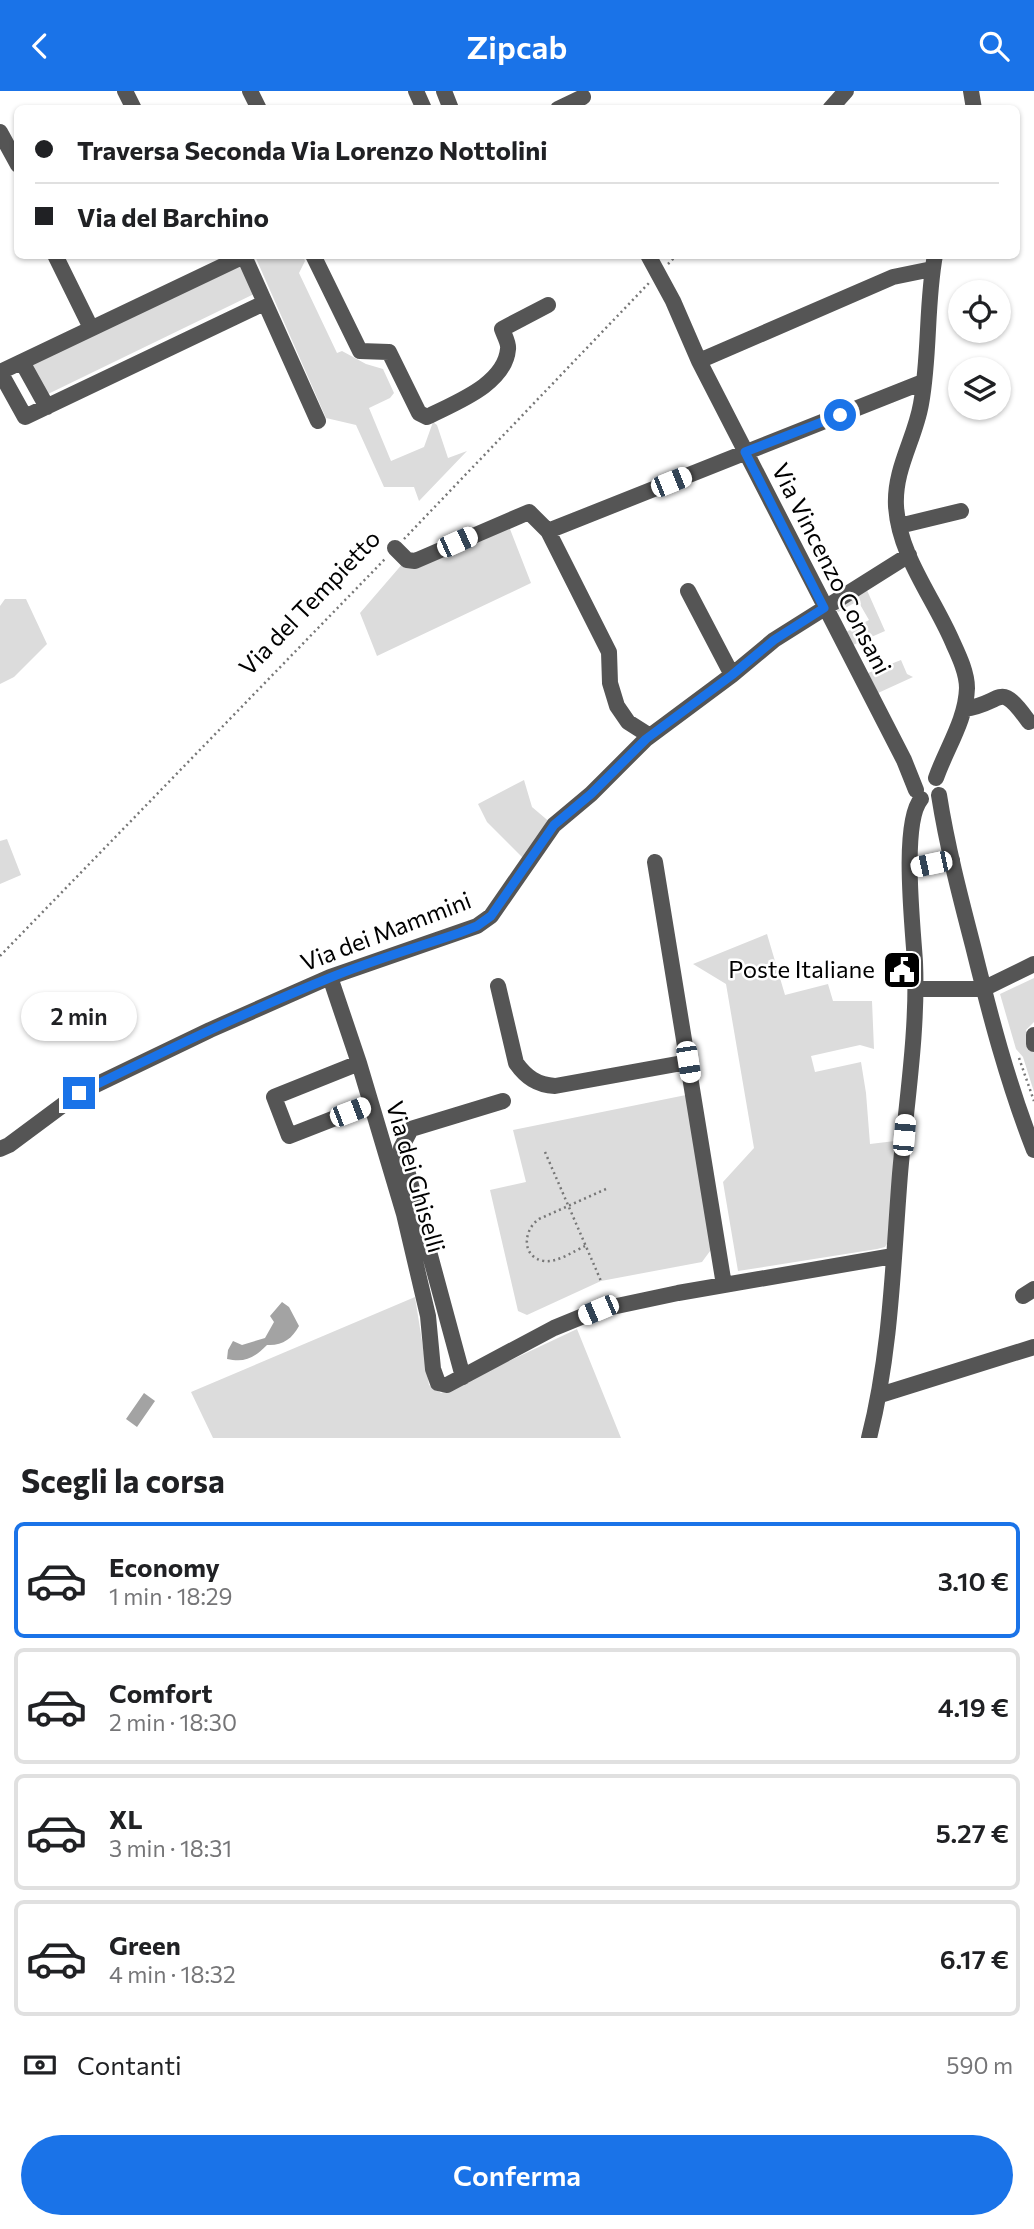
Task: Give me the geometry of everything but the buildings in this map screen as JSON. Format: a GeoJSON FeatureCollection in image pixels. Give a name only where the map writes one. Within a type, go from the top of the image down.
{"type":"FeatureCollection","features":[{"type":"Feature","properties":{"kind":"street"},"geometry":{"type":"LineString","coordinates":[[834,105],[846,91]]}},
{"type":"Feature","properties":{"kind":"street"},"geometry":{"type":"LineString","coordinates":[[0,132],[14,158]]}},
{"type":"Feature","properties":{"kind":"street"},"geometry":{"type":"LineString","coordinates":[[57,259],[91,328]]}},
{"type":"Feature","properties":{"kind":"street"},"geometry":{"type":"LineString","coordinates":[[239,259],[0,372],[25,417],[264,303]]}},
{"type":"Feature","properties":{"kind":"street"},"geometry":{"type":"LineString","coordinates":[[246,259],[318,421]]}},
{"type":"Feature","properties":{"kind":"street"},"geometry":{"type":"LineString","coordinates":[[315,259],[359,351],[389,352],[419,413],[427,417],[477,392],[502,369],[509,348],[502,329],[548,305]]}},
{"type":"Feature","properties":{"kind":"street","name":"Via Vincenzo Consani"},"geometry":{"type":"LineString","coordinates":[[642,259],[651,281],[699,361]]}},
{"type":"Feature","properties":{"kind":"street","name":"Via Vincenzo Consani"},"geometry":{"type":"LineString","coordinates":[[650,259],[824,608],[904,760],[926,796]]}},
{"type":"Feature","properties":{"kind":"street"},"geometry":{"type":"LineString","coordinates":[[699,361],[933,262],[919,415],[899,474],[897,507],[899,526],[909,555],[959,656],[967,685],[964,709],[945,754],[931,777],[917,782],[943,823],[983,989],[1019,1111],[1034,1150]]}},
{"type":"Feature","properties":{"kind":"street"},"geometry":{"type":"LineString","coordinates":[[22,362],[47,407]]}},
{"type":"Feature","properties":{"kind":"street"},"geometry":{"type":"LineString","coordinates":[[548,531],[923,382]]}},
{"type":"Feature","properties":{"kind":"street"},"geometry":{"type":"LineString","coordinates":[[899,526],[961,511]]}},
{"type":"Feature","properties":{"kind":"street"},"geometry":{"type":"LineString","coordinates":[[395,548],[407,560],[415,561],[500,522],[529,512],[548,531],[609,652],[610,683],[617,706],[628,722],[650,736]]}},
{"type":"Feature","properties":{"kind":"street","name":"Via dei Mammini"},"geometry":{"type":"LineString","coordinates":[[0,1149],[79,1093],[210,1030],[330,978],[477,926],[491,916],[554,825],[591,794],[650,736],[774,640],[909,555]]}},
{"type":"Feature","properties":{"kind":"street"},"geometry":{"type":"LineString","coordinates":[[688,591],[732,675]]}},
{"type":"Feature","properties":{"kind":"street"},"geometry":{"type":"LineString","coordinates":[[964,709],[987,704],[992,698],[1003,697],[1013,699],[1029,722]]}},
{"type":"Feature","properties":{"kind":"street","name":"Via Vincenzo Consani"},"geometry":{"type":"LineString","coordinates":[[904,760],[931,777]]}},
{"type":"Feature","properties":{"kind":"street"},"geometry":{"type":"LineString","coordinates":[[869,1438],[880,1395],[916,989],[911,824],[917,804],[940,784],[931,777]]}},
{"type":"Feature","properties":{"kind":"street"},"geometry":{"type":"LineString","coordinates":[[911,868],[952,860]]}},
{"type":"Feature","properties":{"kind":"street"},"geometry":{"type":"LineString","coordinates":[[655,862],[724,1285]]}},
{"type":"Feature","properties":{"kind":"street"},"geometry":{"type":"LineString","coordinates":[[916,989],[983,989],[1034,964]]}},
{"type":"Feature","properties":{"kind":"street","name":"Via dei Ghiselli"},"geometry":{"type":"LineString","coordinates":[[330,978],[359,1063],[404,1214],[422,1290],[432,1344],[433,1369],[438,1383],[447,1385],[463,1377]]}},
{"type":"Feature","properties":{"kind":"street"},"geometry":{"type":"LineString","coordinates":[[498,986],[516,1062],[524,1073],[542,1086],[555,1086],[688,1062]]}},
{"type":"Feature","properties":{"kind":"street"},"geometry":{"type":"LineString","coordinates":[[1034,1035],[1034,1044]]}},
{"type":"Feature","properties":{"kind":"street"},"geometry":{"type":"LineString","coordinates":[[359,1063],[274,1097],[289,1136],[371,1104]]}},
{"type":"Feature","properties":{"kind":"street"},"geometry":{"type":"LineString","coordinates":[[503,1101],[411,1129],[401,1148],[463,1377],[554,1328],[598,1310],[893,1256]]}},
{"type":"Feature","properties":{"kind":"street"},"geometry":{"type":"LineString","coordinates":[[880,1395],[1034,1347]]}},
{"type":"Feature","properties":{"kind":"path","name":"Via del Tempietto"},"geometry":{"type":"LineString","coordinates":[[0,956],[651,281]]}},
{"type":"Feature","properties":{"kind":"path"},"geometry":{"type":"LineString","coordinates":[[545,1152],[601,1281]]}},
{"type":"Feature","properties":{"kind":"path"},"geometry":{"type":"LineString","coordinates":[[585,1246],[552,1261],[544,1261],[535,1257],[530,1250],[526,1242],[527,1233],[532,1224],[606,1189]]}},
{"type":"Feature","properties":{"kind":"shaded area"},"geometry":{"type":"Polygon","coordinates":[[[256,259],[304,259],[299,273],[337,353],[342,351],[366,364],[383,369],[394,393],[390,398],[369,408],[391,461],[424,447],[433,422],[437,425],[448,458],[467,451],[419,501],[414,487],[384,487],[356,425],[326,418],[256,259]]]}},
{"type":"Feature","properties":{"kind":"shaded area"},"geometry":{"type":"Polygon","coordinates":[[[240,265],[254,294],[48,394],[30,364],[240,265]]]}},
{"type":"Feature","properties":{"kind":"shaded area"},"geometry":{"type":"Polygon","coordinates":[[[508,524],[531,583],[377,656],[360,613],[404,562],[508,524]]]}},
{"type":"Feature","properties":{"kind":"shaded area"},"geometry":{"type":"Polygon","coordinates":[[[866,588],[885,631],[853,645],[846,632],[869,620],[858,601],[838,612],[834,606],[866,588]]]}},
{"type":"Feature","properties":{"kind":"shaded area"},"geometry":{"type":"Polygon","coordinates":[[[5,599],[26,599],[47,644],[14,677],[0,684],[0,606],[5,599]]]}},
{"type":"Feature","properties":{"kind":"shaded area"},"geometry":{"type":"Polygon","coordinates":[[[901,660],[907,674],[913,677],[878,693],[868,673],[901,660]]]}},
{"type":"Feature","properties":{"kind":"shaded area"},"geometry":{"type":"Polygon","coordinates":[[[524,780],[532,807],[552,824],[525,860],[487,822],[478,804],[524,780]]]}},
{"type":"Feature","properties":{"kind":"shaded area"},"geometry":{"type":"Polygon","coordinates":[[[7,839],[21,875],[0,884],[0,841],[7,839]]]}},
{"type":"Feature","properties":{"kind":"shaded area"},"geometry":{"type":"Polygon","coordinates":[[[767,934],[785,995],[828,984],[833,1001],[872,1001],[874,1049],[860,1045],[811,1056],[815,1072],[861,1062],[870,1144],[895,1141],[890,1239],[885,1247],[877,1249],[738,1271],[723,1182],[754,1148],[726,984],[693,964],[767,934]]]}},
{"type":"Feature","properties":{"kind":"shaded area"},"geometry":{"type":"Polygon","coordinates":[[[1034,978],[1034,1022],[1026,1030],[1034,1053],[1034,1092],[1023,1057],[1016,1049],[1000,994],[1034,978]]]}},
{"type":"Feature","properties":{"kind":"shaded area"},"geometry":{"type":"Polygon","coordinates":[[[686,1095],[713,1247],[702,1262],[601,1281],[527,1315],[518,1311],[490,1190],[526,1182],[513,1130],[686,1095]]]}},
{"type":"Feature","properties":{"kind":"shaded area"},"geometry":{"type":"Polygon","coordinates":[[[415,1297],[429,1385],[441,1393],[577,1329],[621,1438],[213,1438],[191,1392],[415,1297]]]}},
{"type":"Feature","properties":{"kind":"shaded area"},"geometry":{"type":"Polygon","coordinates":[[[282,1302],[289,1307],[299,1326],[293,1335],[282,1343],[267,1345],[249,1358],[227,1359],[233,1341],[242,1345],[265,1338],[274,1322],[270,1316],[282,1302]]]}},
{"type":"Feature","properties":{"kind":"shaded area"},"geometry":{"type":"Polygon","coordinates":[[[144,1393],[155,1401],[137,1427],[126,1419],[144,1393]]]}},
{"type":"Feature","properties":{"kind":"place","name":"Poste Italiane"},"geometry":{"type":"Point","coordinates":[902,970]}},
{"type":"Feature","properties":{"kind":"route"},"geometry":{"type":"LineString","coordinates":[[79,1093],[294,993],[477,926],[491,916],[554,825],[591,794],[646,739],[774,640],[824,608],[745,452],[840,415]]}}]}
